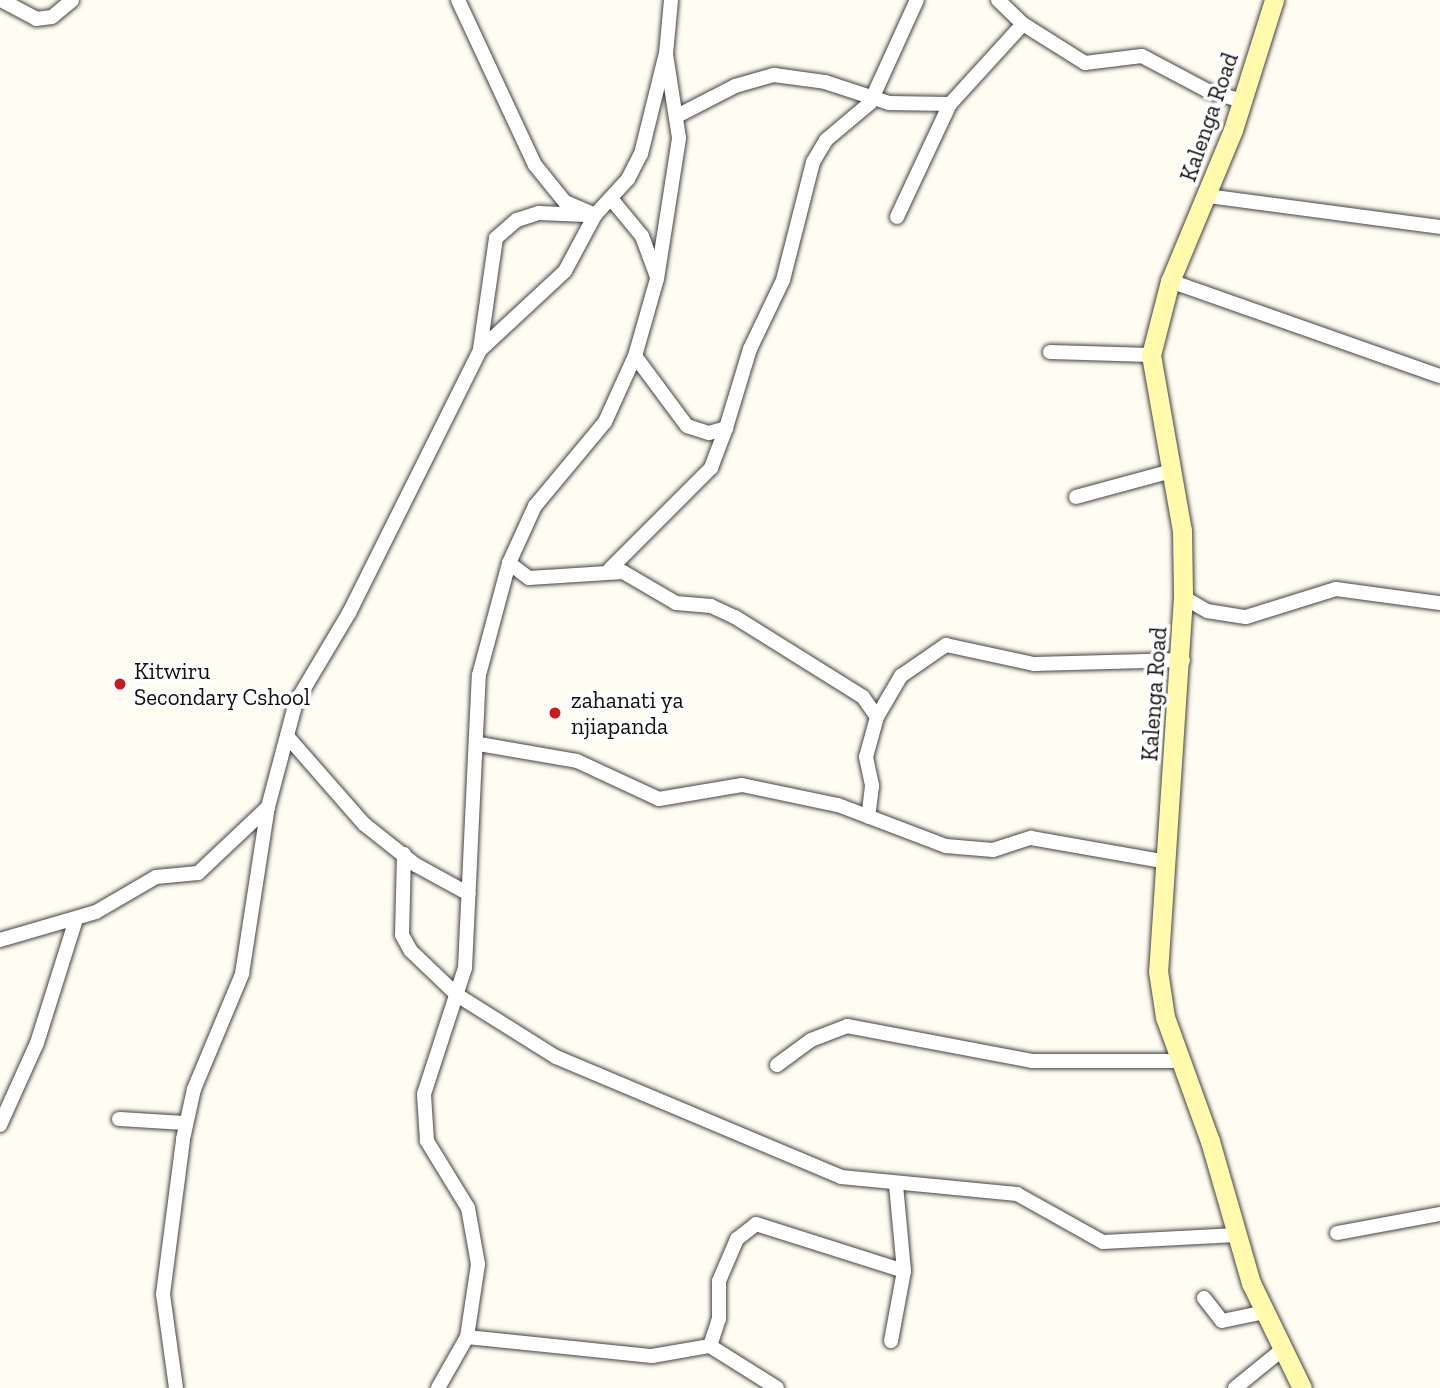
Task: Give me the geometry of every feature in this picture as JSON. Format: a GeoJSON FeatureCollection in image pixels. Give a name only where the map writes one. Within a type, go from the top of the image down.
{"type":"FeatureCollection","features":[{"type":"Feature","properties":{"kind":"main road","name":"Kalenga Road"},"geometry":{"type":"LineString","coordinates":[[1274,0],[1208,196],[1170,281],[1151,355],[1168,472],[1182,530],[1184,597],[1183,660],[1161,861],[1158,971],[1165,1017],[1237,1235],[1265,1312],[1302,1388]]}},
{"type":"Feature","properties":{"kind":"street"},"geometry":{"type":"LineString","coordinates":[[1,0],[36,19],[52,17],[72,0]]}},
{"type":"Feature","properties":{"kind":"street"},"geometry":{"type":"LineString","coordinates":[[458,0],[535,165],[565,202],[595,215]]}},
{"type":"Feature","properties":{"kind":"street"},"geometry":{"type":"LineString","coordinates":[[480,350],[565,271],[595,215],[613,201],[641,154],[666,54],[671,0]]}},
{"type":"Feature","properties":{"kind":"street"},"geometry":{"type":"LineString","coordinates":[[610,569],[711,468],[750,349],[783,280],[813,162],[826,140],[873,98],[917,0]]}},
{"type":"Feature","properties":{"kind":"street"},"geometry":{"type":"LineString","coordinates":[[998,0],[1023,24],[1085,63],[1142,56],[1242,101]]}},
{"type":"Feature","properties":{"kind":"street"},"geometry":{"type":"LineString","coordinates":[[897,216],[950,104],[1023,24]]}},
{"type":"Feature","properties":{"kind":"street"},"geometry":{"type":"LineString","coordinates":[[438,1388],[467,1337],[478,1264],[468,1208],[427,1141],[424,1094],[457,995],[469,894],[480,744],[479,675],[509,563],[536,506],[605,422],[635,356],[657,279],[673,187],[677,116],[666,54]]}},
{"type":"Feature","properties":{"kind":"street"},"geometry":{"type":"LineString","coordinates":[[677,116],[735,86],[774,75],[873,98],[950,104]]}},
{"type":"Feature","properties":{"kind":"street"},"geometry":{"type":"LineString","coordinates":[[1208,196],[1440,227]]}},
{"type":"Feature","properties":{"kind":"street"},"geometry":{"type":"LineString","coordinates":[[613,201],[637,228],[657,279]]}},
{"type":"Feature","properties":{"kind":"street"},"geometry":{"type":"LineString","coordinates":[[176,1388],[163,1294],[186,1123],[242,974],[268,807],[296,702],[349,613],[480,350],[496,238],[517,220],[539,213],[595,215]]}},
{"type":"Feature","properties":{"kind":"street"},"geometry":{"type":"LineString","coordinates":[[1170,281],[1440,376]]}},
{"type":"Feature","properties":{"kind":"street"},"geometry":{"type":"LineString","coordinates":[[1050,352],[1151,355]]}},
{"type":"Feature","properties":{"kind":"street"},"geometry":{"type":"LineString","coordinates":[[635,356],[687,426],[709,433],[726,428]]}},
{"type":"Feature","properties":{"kind":"street"},"geometry":{"type":"LineString","coordinates":[[1076,498],[1168,472]]}},
{"type":"Feature","properties":{"kind":"street"},"geometry":{"type":"LineString","coordinates":[[509,563],[529,578],[610,569],[684,606],[712,607],[735,617],[858,693],[877,717]]}},
{"type":"Feature","properties":{"kind":"street"},"geometry":{"type":"LineString","coordinates":[[1184,597],[1237,617],[1336,589],[1440,603]]}},
{"type":"Feature","properties":{"kind":"street"},"geometry":{"type":"LineString","coordinates":[[868,817],[872,786],[866,757],[877,717],[901,676],[946,645],[1034,664],[1183,660]]}},
{"type":"Feature","properties":{"kind":"street"},"geometry":{"type":"LineString","coordinates":[[287,736],[364,824],[404,854],[469,894]]}},
{"type":"Feature","properties":{"kind":"street"},"geometry":{"type":"LineString","coordinates":[[480,744],[577,761],[659,799],[742,785],[868,817],[946,846],[993,850],[1031,838],[1161,861]]}},
{"type":"Feature","properties":{"kind":"street"},"geometry":{"type":"LineString","coordinates":[[0,940],[76,919],[156,877],[198,873],[268,807]]}},
{"type":"Feature","properties":{"kind":"street"},"geometry":{"type":"LineString","coordinates":[[404,854],[402,935],[457,995],[556,1057],[811,1166],[896,1185],[957,1184],[1017,1194],[1103,1242],[1237,1235]]}},
{"type":"Feature","properties":{"kind":"street"},"geometry":{"type":"LineString","coordinates":[[0,1125],[37,1043],[76,919]]}},
{"type":"Feature","properties":{"kind":"street"},"geometry":{"type":"LineString","coordinates":[[778,1065],[811,1040],[847,1026],[1032,1061],[1181,1061]]}},
{"type":"Feature","properties":{"kind":"street"},"geometry":{"type":"LineString","coordinates":[[119,1119],[186,1123]]}},
{"type":"Feature","properties":{"kind":"street"},"geometry":{"type":"LineString","coordinates":[[891,1341],[904,1271],[896,1185]]}},
{"type":"Feature","properties":{"kind":"street"},"geometry":{"type":"LineString","coordinates":[[1337,1233],[1439,1217]]}},
{"type":"Feature","properties":{"kind":"street"},"geometry":{"type":"LineString","coordinates":[[710,1346],[719,1319],[719,1281],[737,1239],[756,1224],[904,1271]]}},
{"type":"Feature","properties":{"kind":"street"},"geometry":{"type":"LineString","coordinates":[[1204,1298],[1223,1321],[1265,1312]]}},
{"type":"Feature","properties":{"kind":"street"},"geometry":{"type":"LineString","coordinates":[[467,1337],[642,1356],[710,1346],[777,1388]]}},
{"type":"Feature","properties":{"kind":"street"},"geometry":{"type":"LineString","coordinates":[[1235,1388],[1283,1349]]}},
{"type":"Feature","properties":{"kind":"place","name":"Kitwiru Secondary Cshool"},"geometry":{"type":"Point","coordinates":[120,684]}},
{"type":"Feature","properties":{"kind":"place","name":"zahanati ya njiapanda"},"geometry":{"type":"Point","coordinates":[555,713]}}]}
